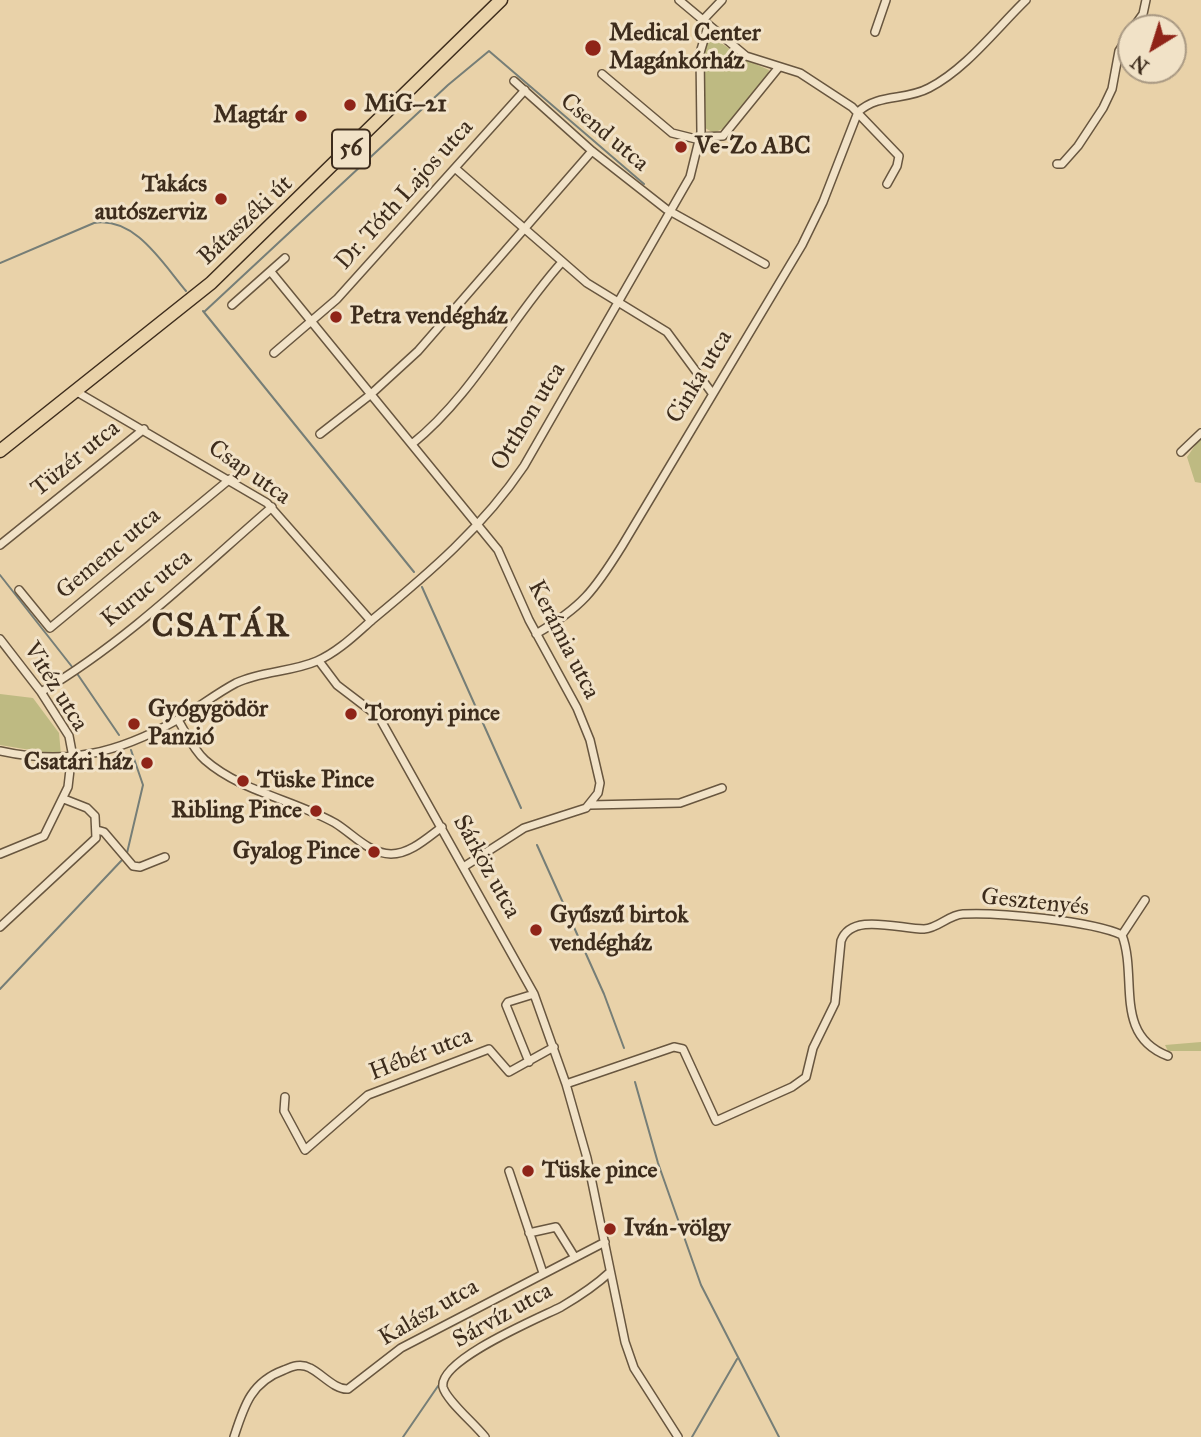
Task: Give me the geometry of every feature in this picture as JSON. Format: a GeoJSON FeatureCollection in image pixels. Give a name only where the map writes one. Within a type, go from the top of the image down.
{"type":"FeatureCollection","features":[{"type":"Feature","properties":{"kind":"main road","name":"Bátaszéki út"},"geometry":{"type":"LineString","coordinates":[[0,451],[192,299],[286,213],[501,0]]}},
{"type":"Feature","properties":{"kind":"street"},"geometry":{"type":"LineString","coordinates":[[679,0],[746,56],[800,73],[858,112],[899,156],[897,166],[887,184]]}},
{"type":"Feature","properties":{"kind":"street"},"geometry":{"type":"LineString","coordinates":[[705,24],[722,0]]}},
{"type":"Feature","properties":{"kind":"street"},"geometry":{"type":"LineString","coordinates":[[875,32],[886,0]]}},
{"type":"Feature","properties":{"kind":"street"},"geometry":{"type":"LineString","coordinates":[[858,112],[869,102],[911,96],[947,77],[1026,0]]}},
{"type":"Feature","properties":{"kind":"street","name":"Otthon utca"},"geometry":{"type":"LineString","coordinates":[[318,661],[371,621],[478,526],[498,504],[523,466],[672,213],[690,177],[700,138],[700,52],[705,24]]}},
{"type":"Feature","properties":{"kind":"street"},"geometry":{"type":"LineString","coordinates":[[1057,164],[1062,164],[1078,146],[1103,108],[1112,89],[1117,62]]}},
{"type":"Feature","properties":{"kind":"street"},"geometry":{"type":"LineString","coordinates":[[700,138],[723,136],[779,67]]}},
{"type":"Feature","properties":{"kind":"street","name":"Csend utca"},"geometry":{"type":"LineString","coordinates":[[603,74],[673,132],[700,138]]}},
{"type":"Feature","properties":{"kind":"street","name":"Csend utca"},"geometry":{"type":"LineString","coordinates":[[514,81],[592,151],[672,213],[765,264]]}},
{"type":"Feature","properties":{"kind":"street","name":"Dr. Tóth Lajos utca"},"geometry":{"type":"LineString","coordinates":[[311,323],[337,299],[525,90]]}},
{"type":"Feature","properties":{"kind":"street","name":"Cinka utca"},"geometry":{"type":"LineString","coordinates":[[536,634],[570,613],[593,592],[802,246],[823,202],[858,112]]}},
{"type":"Feature","properties":{"kind":"street"},"geometry":{"type":"LineString","coordinates":[[320,434],[370,395],[418,351],[592,151]]}},
{"type":"Feature","properties":{"kind":"street"},"geometry":{"type":"LineString","coordinates":[[456,169],[562,262],[618,304],[667,332],[712,393]]}},
{"type":"Feature","properties":{"kind":"street"},"geometry":{"type":"LineString","coordinates":[[232,305],[285,258]]}},
{"type":"Feature","properties":{"kind":"street"},"geometry":{"type":"LineString","coordinates":[[412,444],[441,421],[463,395],[530,298],[562,262]]}},
{"type":"Feature","properties":{"kind":"street","name":"Kerámia utca"},"geometry":{"type":"LineString","coordinates":[[271,272],[498,551],[536,634],[577,708],[590,740],[600,783],[598,793],[590,805]]}},
{"type":"Feature","properties":{"kind":"street"},"geometry":{"type":"LineString","coordinates":[[274,353],[311,323]]}},
{"type":"Feature","properties":{"kind":"street","name":"Csap utca"},"geometry":{"type":"LineString","coordinates":[[77,392],[230,479],[272,507],[371,621]]}},
{"type":"Feature","properties":{"kind":"street","name":"Tüzér utca"},"geometry":{"type":"LineString","coordinates":[[0,545],[144,429]]}},
{"type":"Feature","properties":{"kind":"street"},"geometry":{"type":"LineString","coordinates":[[1181,452],[1201,433]]}},
{"type":"Feature","properties":{"kind":"street","name":"Gemenc utca"},"geometry":{"type":"LineString","coordinates":[[19,590],[50,628],[230,479]]}},
{"type":"Feature","properties":{"kind":"street","name":"Kuruc utca"},"geometry":{"type":"LineString","coordinates":[[41,692],[80,667],[234,543],[272,507]]}},
{"type":"Feature","properties":{"kind":"street","name":"Vitéz utca"},"geometry":{"type":"LineString","coordinates":[[0,639],[41,692],[69,736],[72,758]]}},
{"type":"Feature","properties":{"kind":"street"},"geometry":{"type":"LineString","coordinates":[[0,751],[30,757],[72,758],[117,748],[178,720],[237,683],[318,661]]}},
{"type":"Feature","properties":{"kind":"street","name":"Sárköz utca"},"geometry":{"type":"LineString","coordinates":[[318,661],[337,685],[379,718],[465,866],[534,994],[566,1084],[587,1158],[618,1316],[634,1368],[678,1437]]}},
{"type":"Feature","properties":{"kind":"street"},"geometry":{"type":"LineString","coordinates":[[178,720],[204,759],[216,768],[316,814],[378,851],[392,854],[409,849],[442,827]]}},
{"type":"Feature","properties":{"kind":"street"},"geometry":{"type":"LineString","coordinates":[[0,854],[44,836],[64,799],[72,758]]}},
{"type":"Feature","properties":{"kind":"street"},"geometry":{"type":"LineString","coordinates":[[465,866],[524,828],[590,805],[680,803],[722,788]]}},
{"type":"Feature","properties":{"kind":"street"},"geometry":{"type":"LineString","coordinates":[[0,927],[87,848],[97,830],[95,816],[88,808],[64,799]]}},
{"type":"Feature","properties":{"kind":"street"},"geometry":{"type":"LineString","coordinates":[[97,830],[104,832],[133,866],[140,867],[164,857]]}},
{"type":"Feature","properties":{"kind":"street"},"geometry":{"type":"LineString","coordinates":[[1145,900],[1122,935],[1127,983],[1139,1036],[1154,1050],[1168,1056]]}},
{"type":"Feature","properties":{"kind":"street","name":"Gesztenyés"},"geometry":{"type":"LineString","coordinates":[[566,1084],[674,1047],[682,1049],[716,1121],[792,1087],[806,1077],[813,1048],[835,1003],[841,942],[844,933],[856,925],[922,929],[934,928],[962,914],[1003,914],[1122,935]]}},
{"type":"Feature","properties":{"kind":"street"},"geometry":{"type":"LineString","coordinates":[[534,994],[506,1005],[529,1062],[554,1047]]}},
{"type":"Feature","properties":{"kind":"street","name":"Hébér utca"},"geometry":{"type":"LineString","coordinates":[[285,1097],[284,1111],[304,1150],[359,1101],[379,1091],[489,1049],[509,1072],[529,1062]]}},
{"type":"Feature","properties":{"kind":"street"},"geometry":{"type":"LineString","coordinates":[[509,1171],[543,1273]]}},
{"type":"Feature","properties":{"kind":"street"},"geometry":{"type":"LineString","coordinates":[[529,1233],[556,1227],[574,1256]]}},
{"type":"Feature","properties":{"kind":"street","name":"Kalász utca"},"geometry":{"type":"LineString","coordinates":[[234,1437],[250,1393],[264,1378],[296,1365],[306,1366],[348,1390],[401,1348],[605,1242]]}},
{"type":"Feature","properties":{"kind":"street","name":"Sárvíz utca"},"geometry":{"type":"LineString","coordinates":[[485,1437],[446,1392],[443,1386],[447,1372],[474,1351],[563,1306],[597,1284],[610,1272]]}},
{"type":"Feature","properties":{"kind":"shaded area"},"geometry":{"type":"Polygon","coordinates":[[[714,38],[744,59],[769,70],[768,75],[724,128],[714,133],[705,128],[701,73],[707,42],[714,38]]]}},
{"type":"Feature","properties":{"kind":"shaded area"},"geometry":{"type":"Polygon","coordinates":[[[1201,437],[1201,483],[1195,482],[1187,457],[1201,437]]]}},
{"type":"Feature","properties":{"kind":"shaded area"},"geometry":{"type":"Polygon","coordinates":[[[0,694],[33,698],[59,733],[61,755],[0,745],[0,694]]]}},
{"type":"Feature","properties":{"kind":"shaded area"},"geometry":{"type":"Polygon","coordinates":[[[1201,1042],[1201,1051],[1168,1051],[1165,1045],[1201,1042]]]}},
{"type":"Feature","properties":{"kind":"waterway"},"geometry":{"type":"LineString","coordinates":[[204,312],[448,85],[489,51],[644,184]]}},
{"type":"Feature","properties":{"kind":"waterway"},"geometry":{"type":"LineString","coordinates":[[0,263],[94,223],[109,223],[135,234],[147,244],[186,291]]}},
{"type":"Feature","properties":{"kind":"waterway"},"geometry":{"type":"LineString","coordinates":[[203,311],[414,572]]}},
{"type":"Feature","properties":{"kind":"waterway"},"geometry":{"type":"LineString","coordinates":[[0,575],[73,668]]}},
{"type":"Feature","properties":{"kind":"waterway"},"geometry":{"type":"LineString","coordinates":[[422,587],[521,808]]}},
{"type":"Feature","properties":{"kind":"waterway"},"geometry":{"type":"LineString","coordinates":[[76,672],[119,735]]}},
{"type":"Feature","properties":{"kind":"waterway"},"geometry":{"type":"LineString","coordinates":[[127,853],[143,785],[131,750]]}},
{"type":"Feature","properties":{"kind":"waterway"},"geometry":{"type":"LineString","coordinates":[[537,845],[604,994],[624,1048]]}},
{"type":"Feature","properties":{"kind":"waterway"},"geometry":{"type":"LineString","coordinates":[[0,989],[122,860]]}},
{"type":"Feature","properties":{"kind":"waterway"},"geometry":{"type":"LineString","coordinates":[[635,1082],[658,1163],[701,1285],[779,1437]]}},
{"type":"Feature","properties":{"kind":"waterway"},"geometry":{"type":"LineString","coordinates":[[692,1437],[737,1359]]}},
{"type":"Feature","properties":{"kind":"waterway"},"geometry":{"type":"LineString","coordinates":[[403,1437],[438,1386]]}},
{"type":"Feature","properties":{"kind":"place","name":"Medical Center Magánkórház"},"geometry":{"type":"Point","coordinates":[593,48]}},
{"type":"Feature","properties":{"kind":"place","name":"MiG–21"},"geometry":{"type":"Point","coordinates":[350,105]}},
{"type":"Feature","properties":{"kind":"place","name":"Magtár"},"geometry":{"type":"Point","coordinates":[301,116]}},
{"type":"Feature","properties":{"kind":"place","name":"Ve-Zo ABC"},"geometry":{"type":"Point","coordinates":[681,147]}},
{"type":"Feature","properties":{"kind":"place","name":"Takács autószerviz"},"geometry":{"type":"Point","coordinates":[221,199]}},
{"type":"Feature","properties":{"kind":"place","name":"Petra vendégház"},"geometry":{"type":"Point","coordinates":[336,317]}},
{"type":"Feature","properties":{"kind":"place","name":"Toronyi pince"},"geometry":{"type":"Point","coordinates":[351,714]}},
{"type":"Feature","properties":{"kind":"place","name":"Gyógygödör Panzió"},"geometry":{"type":"Point","coordinates":[134,724]}},
{"type":"Feature","properties":{"kind":"place","name":"Csatári ház"},"geometry":{"type":"Point","coordinates":[147,763]}},
{"type":"Feature","properties":{"kind":"place","name":"Tüske Pince"},"geometry":{"type":"Point","coordinates":[243,781]}},
{"type":"Feature","properties":{"kind":"place","name":"Ribling Pince"},"geometry":{"type":"Point","coordinates":[316,811]}},
{"type":"Feature","properties":{"kind":"place","name":"Gyalog Pince"},"geometry":{"type":"Point","coordinates":[374,852]}},
{"type":"Feature","properties":{"kind":"place","name":"Gyűszű birtok vendégház"},"geometry":{"type":"Point","coordinates":[536,930]}},
{"type":"Feature","properties":{"kind":"place","name":"Tüske pince"},"geometry":{"type":"Point","coordinates":[528,1171]}},
{"type":"Feature","properties":{"kind":"place","name":"Iván-völgy"},"geometry":{"type":"Point","coordinates":[610,1229]}},
{"type":"Feature","properties":{"kind":"district","name":"CSATÁR"},"geometry":{"type":"Point","coordinates":[221,628]}}]}
